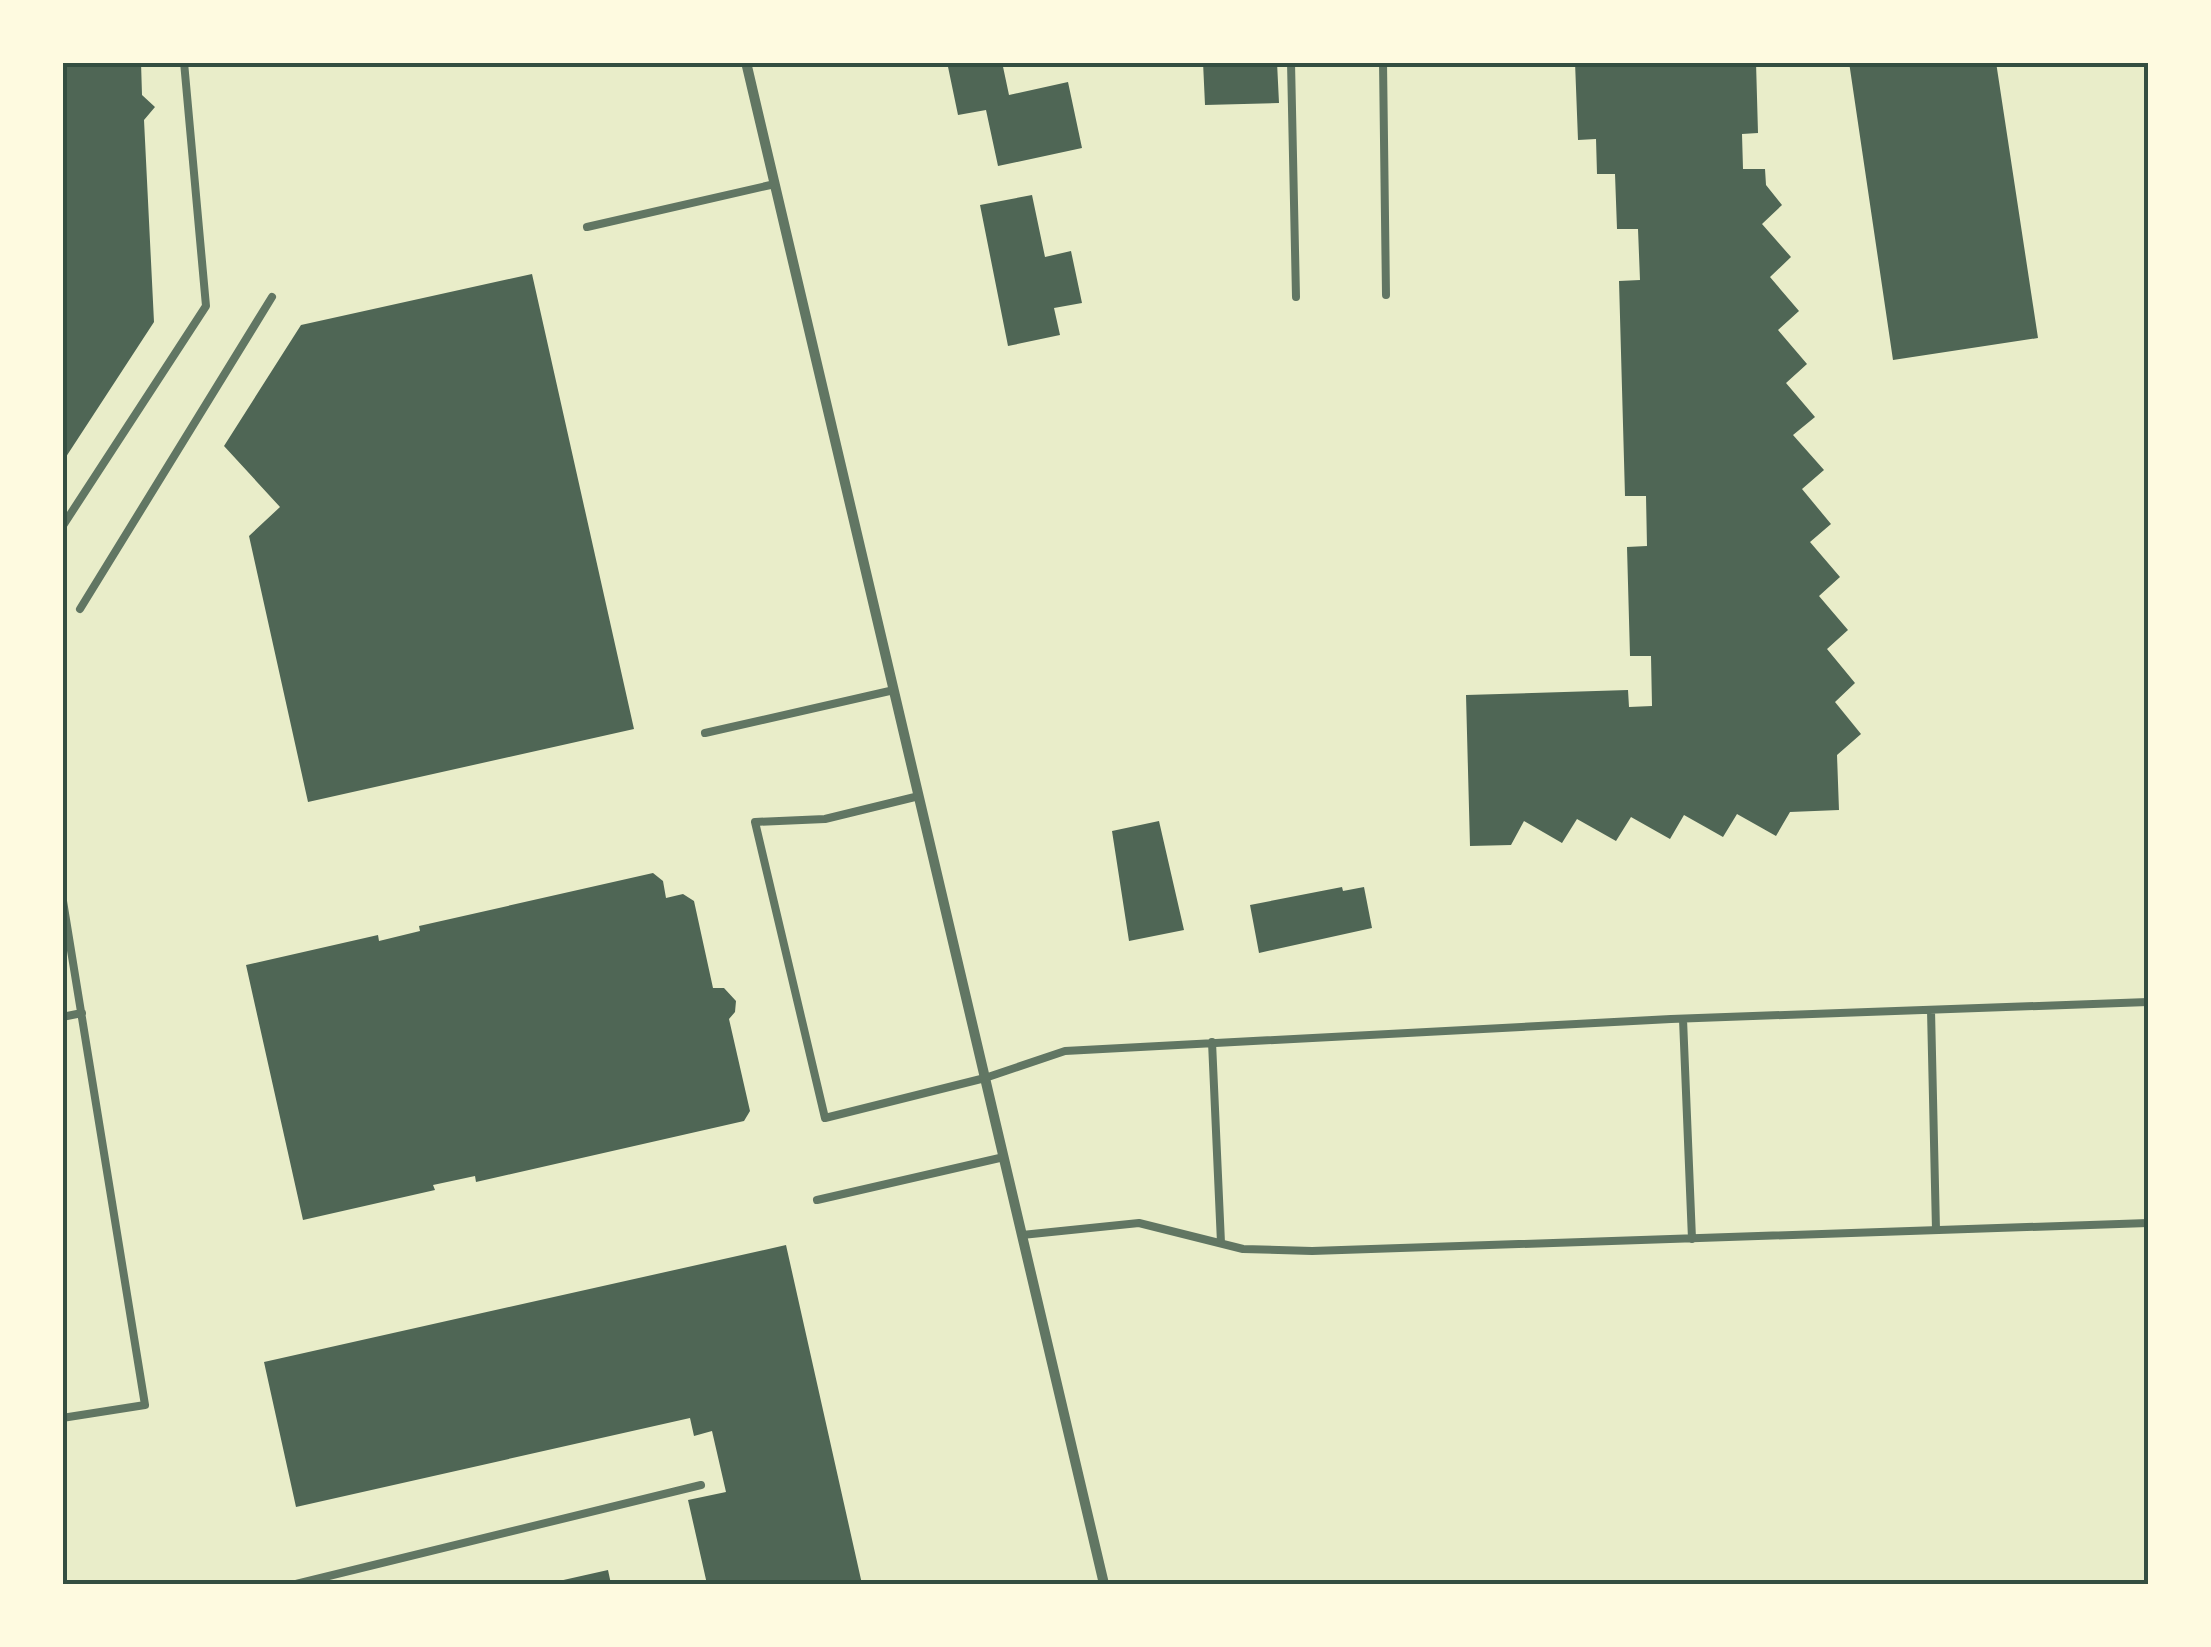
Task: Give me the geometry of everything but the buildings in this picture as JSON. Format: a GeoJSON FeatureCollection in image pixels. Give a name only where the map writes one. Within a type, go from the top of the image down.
{"type":"FeatureCollection","features":[{"type":"Feature","properties":{"kind":"street"},"geometry":{"type":"LineString","coordinates":[[746,62],[1104,1584]]}},
{"type":"Feature","properties":{"kind":"lane"},"geometry":{"type":"LineString","coordinates":[[62,527],[206,306],[184,62]]}},
{"type":"Feature","properties":{"kind":"lane"},"geometry":{"type":"LineString","coordinates":[[1291,62],[1296,297]]}},
{"type":"Feature","properties":{"kind":"lane"},"geometry":{"type":"LineString","coordinates":[[1383,62],[1386,295]]}},
{"type":"Feature","properties":{"kind":"lane"},"geometry":{"type":"LineString","coordinates":[[587,226],[775,184]]}},
{"type":"Feature","properties":{"kind":"lane"},"geometry":{"type":"LineString","coordinates":[[80,609],[272,297]]}},
{"type":"Feature","properties":{"kind":"lane"},"geometry":{"type":"LineString","coordinates":[[705,733],[894,690]]}},
{"type":"Feature","properties":{"kind":"lane"},"geometry":{"type":"LineString","coordinates":[[919,796],[824,819],[755,822],[825,1118],[985,1078],[1065,1051],[1683,1019],[2148,1002]]}},
{"type":"Feature","properties":{"kind":"lane"},"geometry":{"type":"LineString","coordinates":[[62,895],[145,1405],[62,1418]]}},
{"type":"Feature","properties":{"kind":"lane"},"geometry":{"type":"LineString","coordinates":[[1930,1010],[1936,1230]]}},
{"type":"Feature","properties":{"kind":"lane"},"geometry":{"type":"LineString","coordinates":[[62,1017],[82,1014]]}},
{"type":"Feature","properties":{"kind":"lane"},"geometry":{"type":"LineString","coordinates":[[1683,1019],[1692,1238]]}},
{"type":"Feature","properties":{"kind":"lane"},"geometry":{"type":"LineString","coordinates":[[1212,1042],[1221,1243]]}},
{"type":"Feature","properties":{"kind":"lane"},"geometry":{"type":"LineString","coordinates":[[817,1200],[1004,1157]]}},
{"type":"Feature","properties":{"kind":"lane"},"geometry":{"type":"LineString","coordinates":[[1022,1235],[1139,1223],[1243,1249],[1312,1251],[2148,1223]]}},
{"type":"Feature","properties":{"kind":"lane"},"geometry":{"type":"LineString","coordinates":[[296,1584],[701,1485]]}}]}
